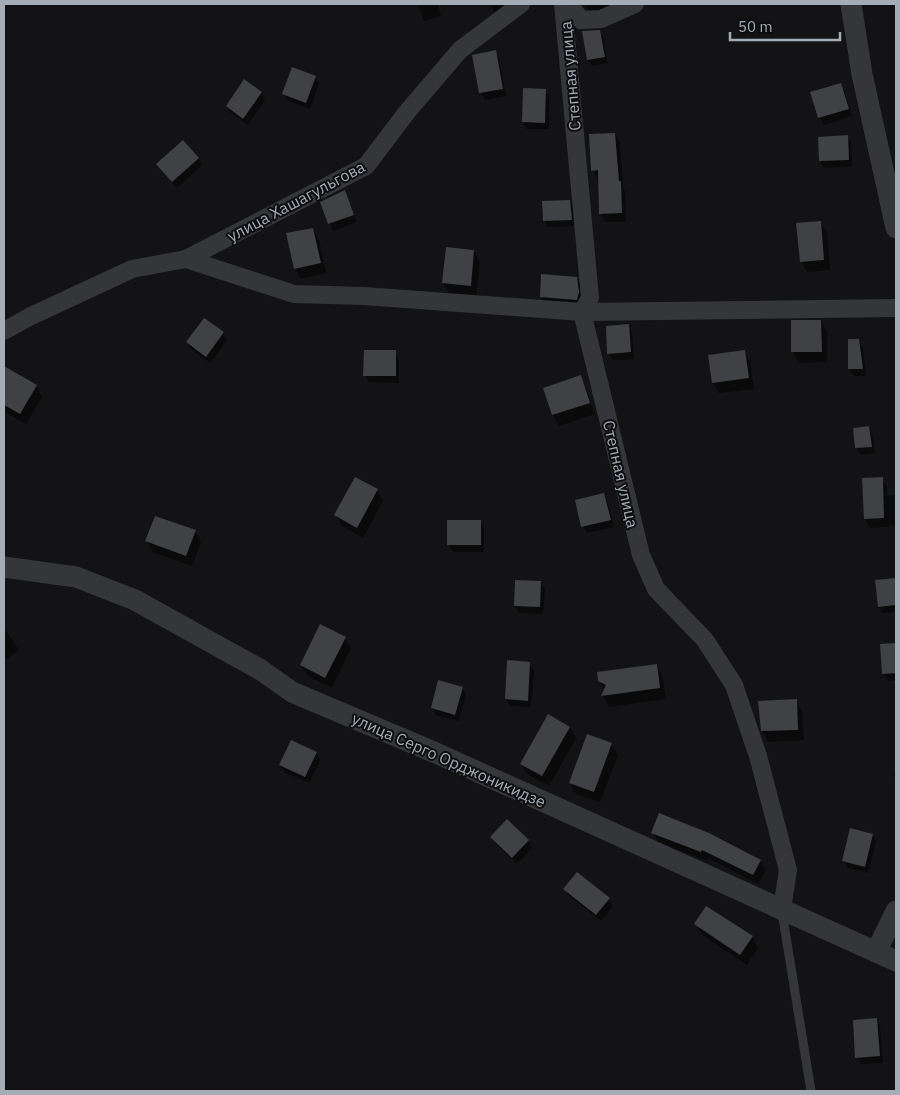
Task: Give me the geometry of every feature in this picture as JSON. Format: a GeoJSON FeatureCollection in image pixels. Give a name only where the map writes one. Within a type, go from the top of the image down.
{"type":"FeatureCollection","features":[{"type":"Feature","properties":{"kind":"street","name":"улица Хашагульгова"},"geometry":{"type":"LineString","coordinates":[[186,259],[366,166],[407,112],[460,50],[521,4]]}},
{"type":"Feature","properties":{"kind":"street","name":"Степная улица"},"geometry":{"type":"LineString","coordinates":[[563,4],[590,298],[582,312],[640,555],[656,589],[705,640],[734,685],[758,756],[788,870],[782,909]]}},
{"type":"Feature","properties":{"kind":"street"},"geometry":{"type":"LineString","coordinates":[[569,4],[581,20],[602,19],[635,4]]}},
{"type":"Feature","properties":{"kind":"street"},"geometry":{"type":"LineString","coordinates":[[851,4],[862,74],[896,228]]}},
{"type":"Feature","properties":{"kind":"street"},"geometry":{"type":"LineString","coordinates":[[4,331],[29,317],[132,270],[186,259],[294,294],[364,296],[582,312],[896,308]]}},
{"type":"Feature","properties":{"kind":"street","name":"улица Серго Орджоникидзе"},"geometry":{"type":"LineString","coordinates":[[4,567],[76,577],[135,600],[261,670],[292,692],[445,757],[896,961]]}},
{"type":"Feature","properties":{"kind":"street"},"geometry":{"type":"LineString","coordinates":[[876,952],[896,911]]}},
{"type":"Feature","properties":{"kind":"lane"},"geometry":{"type":"LineString","coordinates":[[782,909],[811,1091]]}},
{"type":"Feature","properties":{"kind":"building"},"geometry":{"type":"Polygon","coordinates":[[[600,30],[605,57],[587,60],[582,31],[600,30]]]}},
{"type":"Feature","properties":{"kind":"building"},"geometry":{"type":"Polygon","coordinates":[[[496,50],[503,89],[479,93],[472,55],[496,50]]]}},
{"type":"Feature","properties":{"kind":"building"},"geometry":{"type":"Polygon","coordinates":[[[292,67],[316,76],[306,103],[282,94],[292,67]]]}},
{"type":"Feature","properties":{"kind":"building"},"geometry":{"type":"Polygon","coordinates":[[[244,79],[262,92],[243,119],[226,106],[244,79]]]}},
{"type":"Feature","properties":{"kind":"building"},"geometry":{"type":"Polygon","coordinates":[[[841,83],[849,109],[818,118],[810,92],[841,83]]]}},
{"type":"Feature","properties":{"kind":"building"},"geometry":{"type":"Polygon","coordinates":[[[523,88],[546,89],[545,123],[522,122],[523,88]]]}},
{"type":"Feature","properties":{"kind":"building"},"geometry":{"type":"Polygon","coordinates":[[[615,133],[619,181],[621,181],[622,213],[599,214],[598,170],[591,171],[589,134],[615,133]]]}},
{"type":"Feature","properties":{"kind":"building"},"geometry":{"type":"Polygon","coordinates":[[[848,135],[849,160],[819,161],[818,137],[848,135]]]}},
{"type":"Feature","properties":{"kind":"building"},"geometry":{"type":"Polygon","coordinates":[[[183,140],[199,158],[172,182],[156,164],[183,140]]]}},
{"type":"Feature","properties":{"kind":"building"},"geometry":{"type":"Polygon","coordinates":[[[345,190],[354,215],[328,224],[320,202],[345,190]]]}},
{"type":"Feature","properties":{"kind":"building"},"geometry":{"type":"Polygon","coordinates":[[[570,200],[572,220],[543,221],[542,201],[570,200]]]}},
{"type":"Feature","properties":{"kind":"building"},"geometry":{"type":"Polygon","coordinates":[[[821,221],[824,260],[800,262],[796,223],[821,221]]]}},
{"type":"Feature","properties":{"kind":"building"},"geometry":{"type":"Polygon","coordinates":[[[313,228],[321,263],[294,269],[286,233],[313,228]]]}},
{"type":"Feature","properties":{"kind":"building"},"geometry":{"type":"Polygon","coordinates":[[[446,247],[474,250],[471,286],[442,283],[446,247]]]}},
{"type":"Feature","properties":{"kind":"building"},"geometry":{"type":"Polygon","coordinates":[[[541,274],[577,277],[579,292],[577,300],[540,297],[541,274]]]}},
{"type":"Feature","properties":{"kind":"building"},"geometry":{"type":"Polygon","coordinates":[[[204,318],[224,332],[206,357],[186,342],[204,318]]]}},
{"type":"Feature","properties":{"kind":"building"},"geometry":{"type":"Polygon","coordinates":[[[791,320],[821,320],[822,352],[791,352],[791,320]]]}},
{"type":"Feature","properties":{"kind":"building"},"geometry":{"type":"Polygon","coordinates":[[[629,324],[631,352],[607,354],[606,326],[629,324]]]}},
{"type":"Feature","properties":{"kind":"building"},"geometry":{"type":"Polygon","coordinates":[[[848,339],[859,339],[863,369],[848,369],[848,339]]]}},
{"type":"Feature","properties":{"kind":"building"},"geometry":{"type":"Polygon","coordinates":[[[364,350],[396,350],[396,376],[363,376],[364,350]]]}},
{"type":"Feature","properties":{"kind":"building"},"geometry":{"type":"Polygon","coordinates":[[[745,350],[749,378],[712,383],[708,355],[745,350]]]}},
{"type":"Feature","properties":{"kind":"building"},"geometry":{"type":"Polygon","coordinates":[[[4,366],[37,385],[20,414],[4,405],[4,366]]]}},
{"type":"Feature","properties":{"kind":"building"},"geometry":{"type":"Polygon","coordinates":[[[581,375],[590,403],[552,415],[543,388],[581,375]]]}},
{"type":"Feature","properties":{"kind":"building"},"geometry":{"type":"Polygon","coordinates":[[[869,426],[872,447],[855,448],[853,428],[869,426]]]}},
{"type":"Feature","properties":{"kind":"building"},"geometry":{"type":"Polygon","coordinates":[[[355,477],[378,489],[357,528],[334,515],[355,477]]]}},
{"type":"Feature","properties":{"kind":"building"},"geometry":{"type":"Polygon","coordinates":[[[883,477],[884,518],[864,519],[862,478],[883,477]]]}},
{"type":"Feature","properties":{"kind":"building"},"geometry":{"type":"Polygon","coordinates":[[[604,493],[611,520],[581,527],[575,500],[604,493]]]}},
{"type":"Feature","properties":{"kind":"building"},"geometry":{"type":"Polygon","coordinates":[[[155,516],[196,530],[186,556],[145,541],[155,516]]]}},
{"type":"Feature","properties":{"kind":"building"},"geometry":{"type":"Polygon","coordinates":[[[447,520],[481,520],[481,545],[447,545],[447,520]]]}},
{"type":"Feature","properties":{"kind":"building"},"geometry":{"type":"Polygon","coordinates":[[[896,578],[896,605],[878,607],[875,580],[896,578]]]}},
{"type":"Feature","properties":{"kind":"building"},"geometry":{"type":"Polygon","coordinates":[[[515,580],[541,581],[540,607],[514,606],[515,580]]]}},
{"type":"Feature","properties":{"kind":"building"},"geometry":{"type":"Polygon","coordinates":[[[320,624],[346,637],[325,678],[300,665],[320,624]]]}},
{"type":"Feature","properties":{"kind":"building"},"geometry":{"type":"Polygon","coordinates":[[[896,643],[896,673],[882,674],[880,644],[896,643]]]}},
{"type":"Feature","properties":{"kind":"building"},"geometry":{"type":"Polygon","coordinates":[[[507,660],[530,662],[528,701],[505,699],[507,660]]]}},
{"type":"Feature","properties":{"kind":"building"},"geometry":{"type":"Polygon","coordinates":[[[657,664],[660,688],[601,696],[606,685],[598,681],[597,672],[657,664]]]}},
{"type":"Feature","properties":{"kind":"building"},"geometry":{"type":"Polygon","coordinates":[[[438,680],[463,687],[455,715],[431,708],[438,680]]]}},
{"type":"Feature","properties":{"kind":"building"},"geometry":{"type":"Polygon","coordinates":[[[797,699],[798,730],[761,731],[758,701],[797,699]]]}},
{"type":"Feature","properties":{"kind":"building"},"geometry":{"type":"Polygon","coordinates":[[[548,714],[570,727],[542,776],[520,764],[548,714]]]}},
{"type":"Feature","properties":{"kind":"building"},"geometry":{"type":"Polygon","coordinates":[[[587,734],[612,743],[594,792],[569,783],[587,734]]]}},
{"type":"Feature","properties":{"kind":"building"},"geometry":{"type":"Polygon","coordinates":[[[291,740],[317,752],[305,777],[279,765],[291,740]]]}},
{"type":"Feature","properties":{"kind":"building"},"geometry":{"type":"Polygon","coordinates":[[[659,813],[709,833],[761,860],[753,875],[702,850],[701,852],[651,833],[659,813]]]}},
{"type":"Feature","properties":{"kind":"building"},"geometry":{"type":"Polygon","coordinates":[[[507,819],[529,840],[512,858],[490,837],[507,819]]]}},
{"type":"Feature","properties":{"kind":"building"},"geometry":{"type":"Polygon","coordinates":[[[850,828],[873,834],[865,867],[842,861],[850,828]]]}},
{"type":"Feature","properties":{"kind":"building"},"geometry":{"type":"Polygon","coordinates":[[[577,872],[610,898],[596,915],[563,889],[577,872]]]}},
{"type":"Feature","properties":{"kind":"building"},"geometry":{"type":"Polygon","coordinates":[[[706,906],[753,936],[740,955],[694,924],[706,906]]]}},
{"type":"Feature","properties":{"kind":"building"},"geometry":{"type":"Polygon","coordinates":[[[877,1018],[880,1056],[855,1058],[853,1020],[877,1018]]]}}]}
